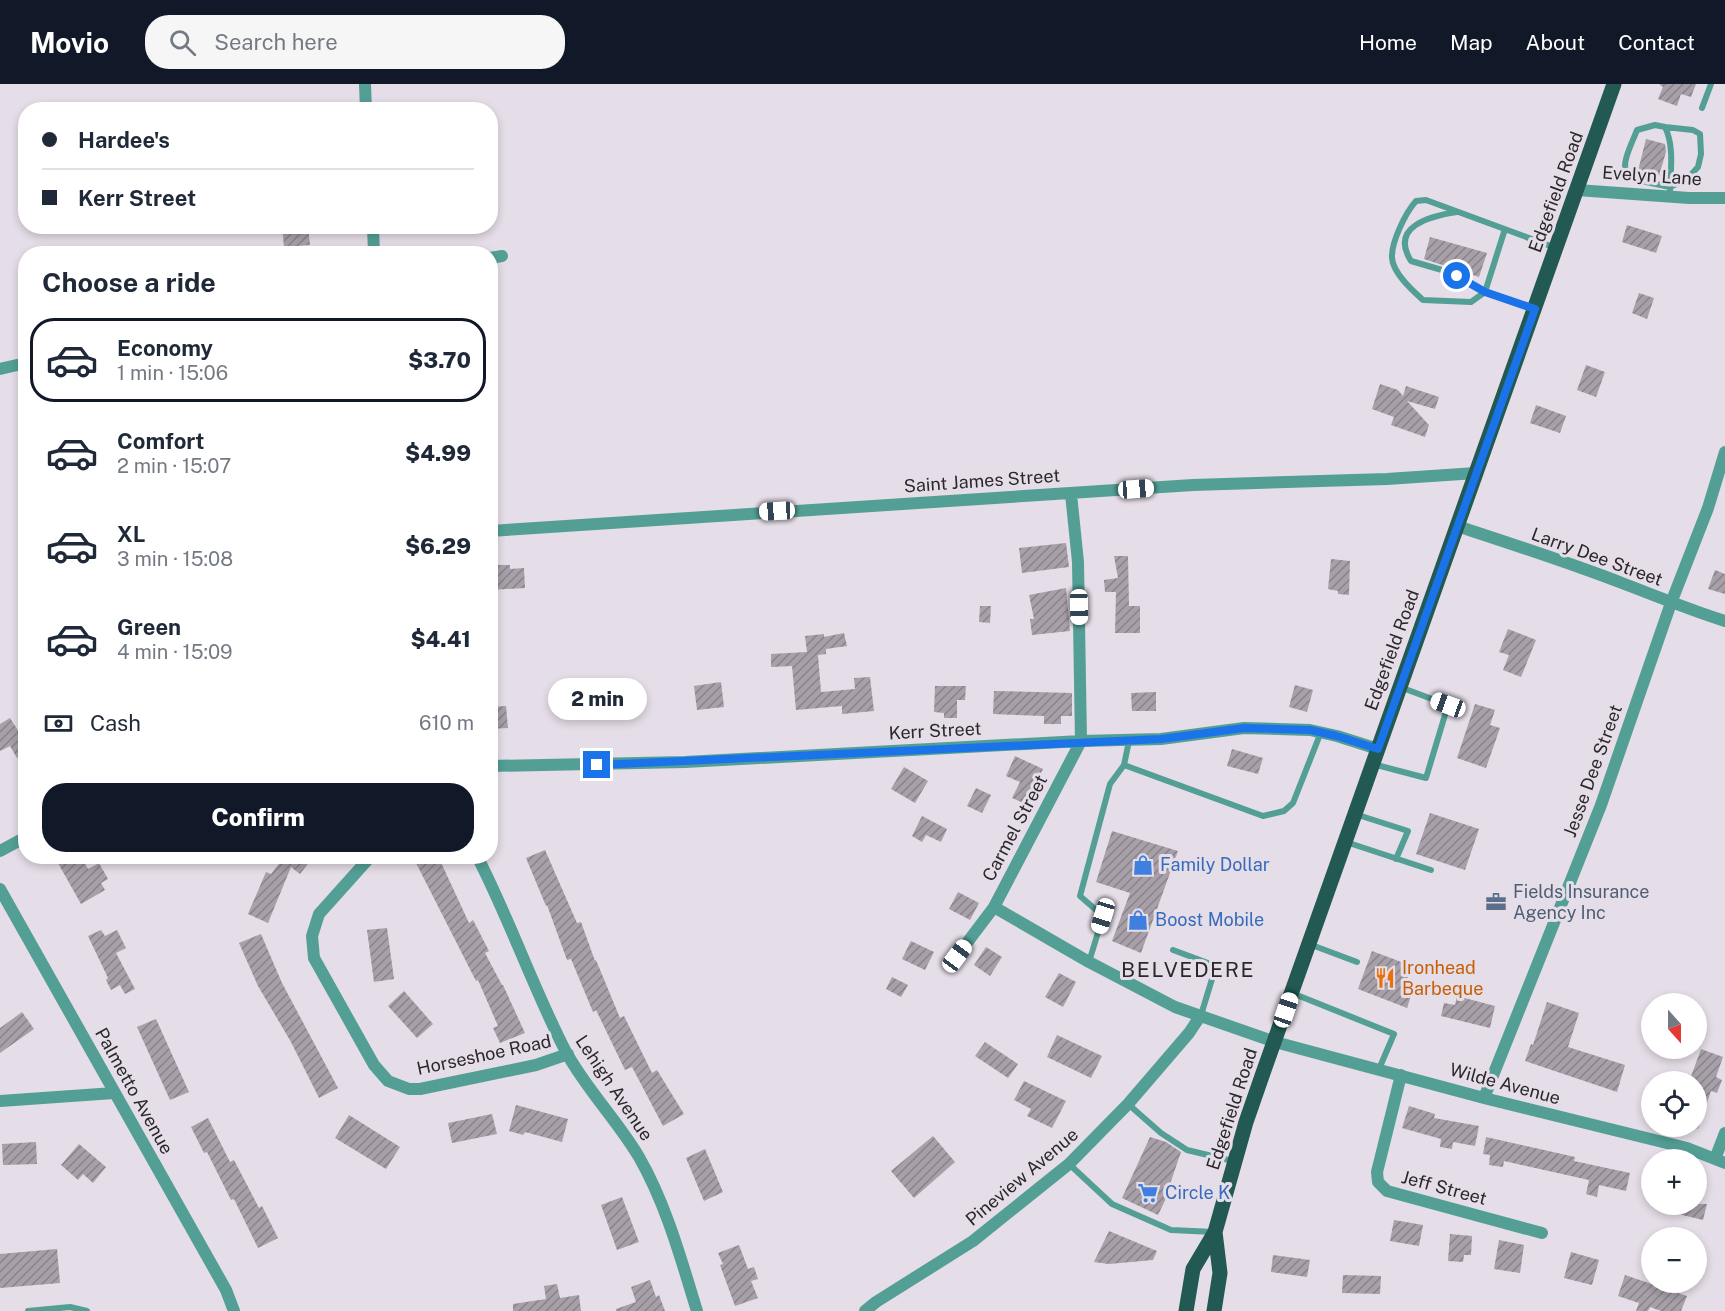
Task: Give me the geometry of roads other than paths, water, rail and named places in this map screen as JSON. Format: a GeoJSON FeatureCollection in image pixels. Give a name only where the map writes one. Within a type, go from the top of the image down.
{"type":"FeatureCollection","features":[{"type":"Feature","properties":{"kind":"main road","name":"Edgefield Road"},"geometry":{"type":"LineString","coordinates":[[1186,1311],[1193,1269],[1215,1232],[1249,1112],[1614,84]]}},
{"type":"Feature","properties":{"kind":"main road","name":"Edgefield Road"},"geometry":{"type":"LineString","coordinates":[[1215,1232],[1220,1273],[1215,1311]]}},
{"type":"Feature","properties":{"kind":"street"},"geometry":{"type":"LineString","coordinates":[[365,84],[366,102]]}},
{"type":"Feature","properties":{"kind":"street","name":"Evelyn Lane"},"geometry":{"type":"LineString","coordinates":[[1577,190],[1670,192],[1725,198]]}},
{"type":"Feature","properties":{"kind":"street"},"geometry":{"type":"LineString","coordinates":[[0,369],[18,365]]}},
{"type":"Feature","properties":{"kind":"street","name":"Jesse Dee Street"},"geometry":{"type":"LineString","coordinates":[[1484,1098],[1601,805],[1671,603],[1708,508],[1725,452]]}},
{"type":"Feature","properties":{"kind":"street","name":"Saint James Street"},"geometry":{"type":"LineString","coordinates":[[498,530],[1192,485],[1387,478],[1476,472]]}},
{"type":"Feature","properties":{"kind":"street","name":"Carmel Street"},"geometry":{"type":"LineString","coordinates":[[1071,494],[1078,562],[1081,741],[993,907],[1089,962],[1175,1007],[1275,1042]]}},
{"type":"Feature","properties":{"kind":"street","name":"Larry Dee Street"},"geometry":{"type":"LineString","coordinates":[[1457,526],[1725,621]]}},
{"type":"Feature","properties":{"kind":"street","name":"Kerr Street"},"geometry":{"type":"LineString","coordinates":[[498,766],[685,762],[1081,741],[1129,741],[1244,728],[1310,730],[1378,749]]}},
{"type":"Feature","properties":{"kind":"street"},"geometry":{"type":"LineString","coordinates":[[0,851],[18,841]]}},
{"type":"Feature","properties":{"kind":"street","name":"Horseshoe Road"},"geometry":{"type":"LineString","coordinates":[[364,864],[319,914],[314,925],[311,947],[318,968],[380,1074],[398,1086],[420,1089],[536,1065],[568,1054]]}},
{"type":"Feature","properties":{"kind":"street","name":"Lehigh Avenue"},"geometry":{"type":"LineString","coordinates":[[481,864],[568,1054],[599,1102],[625,1136],[651,1180],[661,1203],[697,1311]]}},
{"type":"Feature","properties":{"kind":"street","name":"Palmetto Avenue"},"geometry":{"type":"LineString","coordinates":[[0,889],[226,1290],[234,1311]]}},
{"type":"Feature","properties":{"kind":"street"},"geometry":{"type":"LineString","coordinates":[[957,956],[993,907]]}},
{"type":"Feature","properties":{"kind":"street","name":"Pineview Avenue"},"geometry":{"type":"LineString","coordinates":[[865,1311],[973,1241],[1069,1164],[1128,1104],[1189,1033],[1201,1015]]}},
{"type":"Feature","properties":{"kind":"street","name":"Wilde Avenue"},"geometry":{"type":"LineString","coordinates":[[1275,1042],[1484,1098],[1686,1148],[1720,1161]]}},
{"type":"Feature","properties":{"kind":"street","name":"Jeff Street"},"geometry":{"type":"LineString","coordinates":[[1401,1075],[1377,1172],[1378,1182],[1387,1191],[1542,1233]]}},
{"type":"Feature","properties":{"kind":"street"},"geometry":{"type":"LineString","coordinates":[[0,1101],[114,1093]]}},
{"type":"Feature","properties":{"kind":"street"},"geometry":{"type":"LineString","coordinates":[[1720,1161],[1725,1132]]}},
{"type":"Feature","properties":{"kind":"lane"},"geometry":{"type":"LineString","coordinates":[[1702,108],[1711,84]]}},
{"type":"Feature","properties":{"kind":"lane"},"geometry":{"type":"LineString","coordinates":[[1655,125],[1693,130],[1700,134],[1701,154],[1698,167],[1688,179],[1670,192],[1627,176],[1625,164],[1637,130],[1655,125]]}},
{"type":"Feature","properties":{"kind":"lane"},"geometry":{"type":"LineString","coordinates":[[1665,127],[1670,137],[1670,192]]}},
{"type":"Feature","properties":{"kind":"lane"},"geometry":{"type":"LineString","coordinates":[[1505,229],[1485,292],[1471,302],[1423,300],[1402,280],[1392,259],[1398,232],[1411,206],[1416,201],[1426,200],[1457,212],[1505,229],[1556,248]]}},
{"type":"Feature","properties":{"kind":"lane"},"geometry":{"type":"LineString","coordinates":[[1442,270],[1410,261],[1404,250],[1405,240],[1409,230],[1420,221],[1457,212]]}},
{"type":"Feature","properties":{"kind":"lane"},"geometry":{"type":"LineString","coordinates":[[1451,273],[1485,292],[1535,309]]}},
{"type":"Feature","properties":{"kind":"lane"},"geometry":{"type":"LineString","coordinates":[[1373,764],[1426,778],[1448,705],[1400,687]]}},
{"type":"Feature","properties":{"kind":"lane"},"geometry":{"type":"LineString","coordinates":[[1124,765],[1263,816],[1284,811],[1293,803],[1321,732]]}},
{"type":"Feature","properties":{"kind":"lane"},"geometry":{"type":"LineString","coordinates":[[1089,962],[1103,916],[1080,896],[1110,784],[1124,765],[1129,741]]}},
{"type":"Feature","properties":{"kind":"lane"},"geometry":{"type":"LineString","coordinates":[[1355,814],[1408,831],[1396,859]]}},
{"type":"Feature","properties":{"kind":"lane"},"geometry":{"type":"LineString","coordinates":[[1346,842],[1431,870]]}},
{"type":"Feature","properties":{"kind":"lane"},"geometry":{"type":"LineString","coordinates":[[1309,944],[1357,962]]}},
{"type":"Feature","properties":{"kind":"lane"},"geometry":{"type":"LineString","coordinates":[[1173,950],[1216,966],[1201,1015]]}},
{"type":"Feature","properties":{"kind":"lane"},"geometry":{"type":"LineString","coordinates":[[1292,993],[1394,1034],[1379,1069]]}},
{"type":"Feature","properties":{"kind":"lane"},"geometry":{"type":"LineString","coordinates":[[1128,1104],[1161,1133],[1187,1150],[1235,1161]]}},
{"type":"Feature","properties":{"kind":"lane"},"geometry":{"type":"LineString","coordinates":[[1069,1164],[1112,1204],[1171,1230],[1215,1232]]}},
{"type":"Feature","properties":{"kind":"lane"},"geometry":{"type":"LineString","coordinates":[[28,1311],[70,1307],[87,1311]]}},
{"type":"Feature","properties":{"kind":"place","name":"Family Dollar"},"geometry":{"type":"Point","coordinates":[1143,865]}},
{"type":"Feature","properties":{"kind":"place","name":"Fields Insurance Agency Inc"},"geometry":{"type":"Point","coordinates":[1496,902]}},
{"type":"Feature","properties":{"kind":"place","name":"Boost Mobile"},"geometry":{"type":"Point","coordinates":[1138,920]}},
{"type":"Feature","properties":{"kind":"place","name":"Ironhead Barbeque"},"geometry":{"type":"Point","coordinates":[1385,978]}},
{"type":"Feature","properties":{"kind":"place","name":"Circle K"},"geometry":{"type":"Point","coordinates":[1148,1193]}},
{"type":"Feature","properties":{"kind":"district","name":"BELVEDERE"},"geometry":{"type":"Point","coordinates":[1188,970]}}]}
